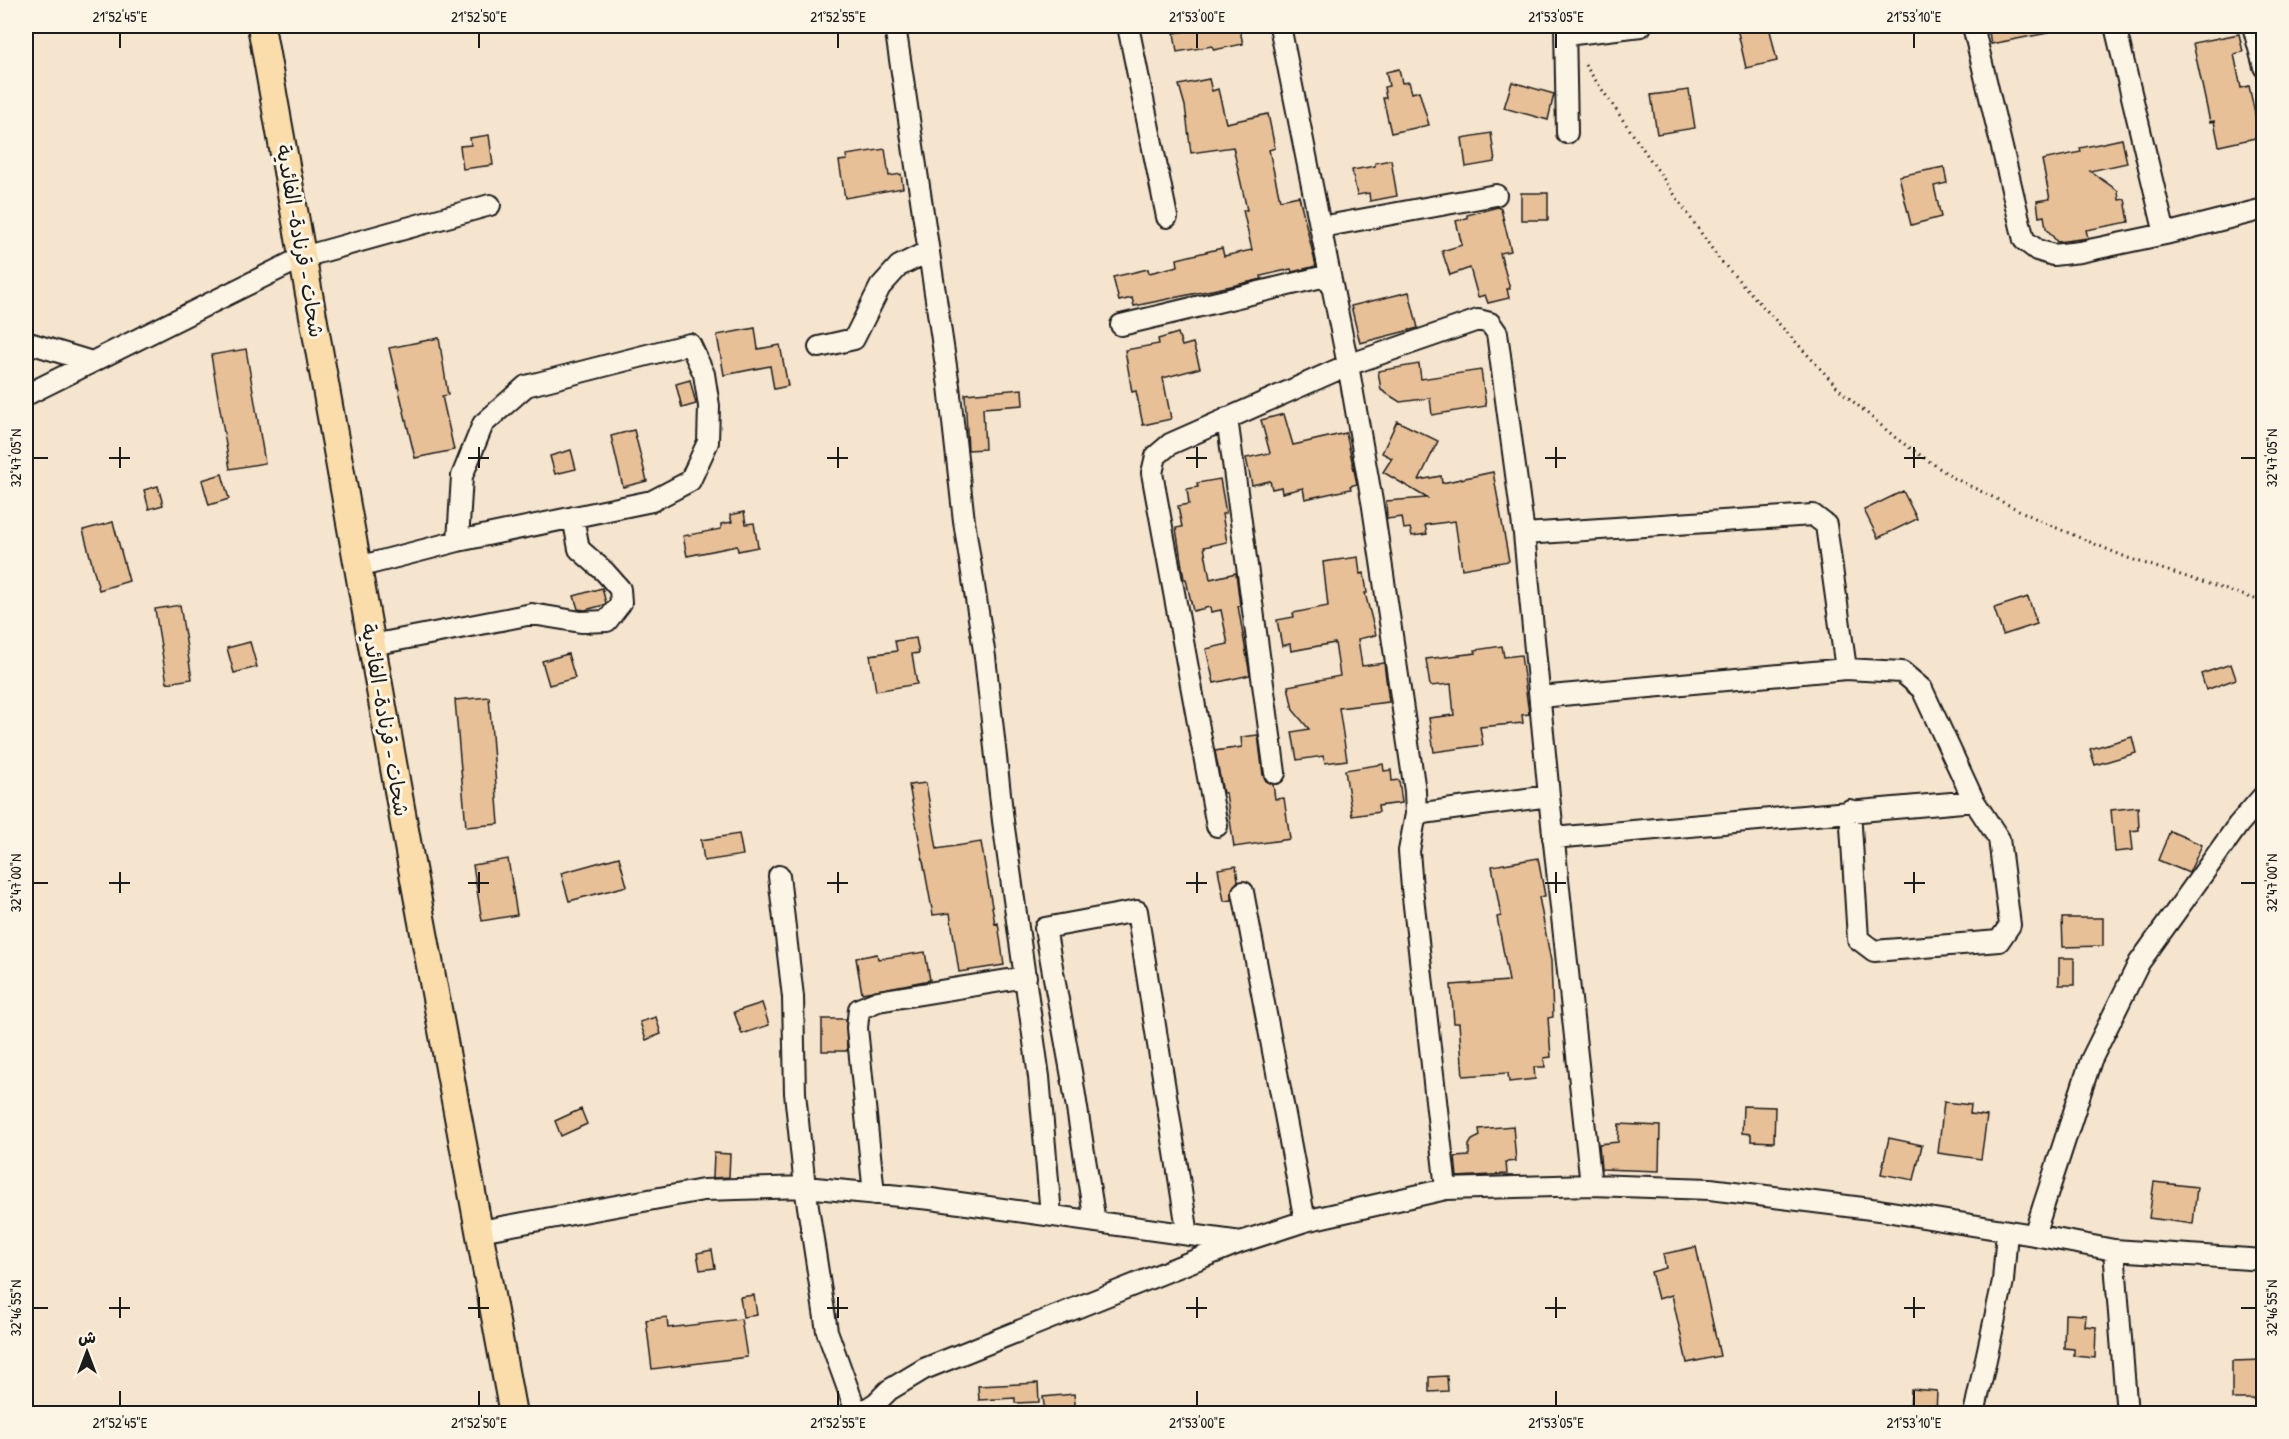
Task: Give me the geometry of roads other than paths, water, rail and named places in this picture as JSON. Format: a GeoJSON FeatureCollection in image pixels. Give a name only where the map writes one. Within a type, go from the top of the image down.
{"type":"FeatureCollection","features":[{"type":"Feature","properties":{"kind":"main road","name":"شحات - قرنادة- الفائدية"},"geometry":{"type":"LineString","coordinates":[[261,26],[513,1413]]}},
{"type":"Feature","properties":{"kind":"street"},"geometry":{"type":"LineString","coordinates":[[895,26],[949,386],[964,521],[985,657],[1003,821],[1039,1077],[1052,1215]]}},
{"type":"Feature","properties":{"kind":"street"},"geometry":{"type":"LineString","coordinates":[[1128,26],[1167,217]]}},
{"type":"Feature","properties":{"kind":"street"},"geometry":{"type":"LineString","coordinates":[[1280,26],[1348,365],[1373,507],[1415,791],[1416,814],[1409,851],[1446,1189]]}},
{"type":"Feature","properties":{"kind":"street"},"geometry":{"type":"LineString","coordinates":[[1567,133],[1566,30],[1641,26]]}},
{"type":"Feature","properties":{"kind":"street"},"geometry":{"type":"LineString","coordinates":[[1973,26],[2024,240],[2037,250],[2053,255],[2080,252],[2165,234],[2264,209]]}},
{"type":"Feature","properties":{"kind":"street"},"geometry":{"type":"LineString","coordinates":[[2115,26],[2165,234]]}},
{"type":"Feature","properties":{"kind":"street"},"geometry":{"type":"LineString","coordinates":[[2253,26],[2264,67]]}},
{"type":"Feature","properties":{"kind":"street"},"geometry":{"type":"LineString","coordinates":[[1321,227],[1496,195]]}},
{"type":"Feature","properties":{"kind":"street"},"geometry":{"type":"LineString","coordinates":[[26,395],[303,257],[490,205]]}},
{"type":"Feature","properties":{"kind":"street"},"geometry":{"type":"LineString","coordinates":[[819,347],[854,339],[880,287],[899,266],[929,250]]}},
{"type":"Feature","properties":{"kind":"street"},"geometry":{"type":"LineString","coordinates":[[1121,325],[1330,275]]}},
{"type":"Feature","properties":{"kind":"street"},"geometry":{"type":"LineString","coordinates":[[1217,826],[1152,473],[1156,456],[1170,444],[1348,365],[1478,320],[1490,323],[1497,333],[1524,534],[1553,838],[1591,1185]]}},
{"type":"Feature","properties":{"kind":"street"},"geometry":{"type":"LineString","coordinates":[[26,342],[92,362]]}},
{"type":"Feature","properties":{"kind":"street"},"geometry":{"type":"LineString","coordinates":[[358,567],[458,541],[652,501],[690,481],[708,442],[709,406],[704,374],[690,345],[526,386],[483,424],[462,476],[458,541]]}},
{"type":"Feature","properties":{"kind":"street"},"geometry":{"type":"LineString","coordinates":[[1227,418],[1275,773]]}},
{"type":"Feature","properties":{"kind":"street"},"geometry":{"type":"LineString","coordinates":[[1524,534],[1813,515],[1826,525],[1846,669]]}},
{"type":"Feature","properties":{"kind":"street"},"geometry":{"type":"LineString","coordinates":[[372,645],[532,614],[581,622],[607,621],[621,603],[620,589],[579,549],[573,517]]}},
{"type":"Feature","properties":{"kind":"street"},"geometry":{"type":"LineString","coordinates":[[1540,697],[1846,669],[1902,672],[1923,689],[1974,801],[1999,839],[2010,925],[1999,940],[1874,951],[1858,939],[1850,810]]}},
{"type":"Feature","properties":{"kind":"street"},"geometry":{"type":"LineString","coordinates":[[2034,1235],[2091,1060],[2139,963],[2238,825],[2264,795]]}},
{"type":"Feature","properties":{"kind":"street"},"geometry":{"type":"LineString","coordinates":[[1416,814],[1549,796]]}},
{"type":"Feature","properties":{"kind":"street"},"geometry":{"type":"LineString","coordinates":[[1553,838],[1850,810],[1974,801]]}},
{"type":"Feature","properties":{"kind":"street"},"geometry":{"type":"LineString","coordinates":[[778,876],[793,997],[795,1093],[805,1187],[827,1331],[858,1413],[876,1402],[889,1390],[941,1362],[1241,1242],[1305,1221],[1446,1189],[1591,1185],[1710,1189],[1879,1210],[2114,1250],[2264,1260]]}},
{"type":"Feature","properties":{"kind":"street"},"geometry":{"type":"LineString","coordinates":[[1243,892],[1305,1221]]}},
{"type":"Feature","properties":{"kind":"street"},"geometry":{"type":"LineString","coordinates":[[1095,1222],[1045,928],[1137,911],[1188,1235]]}},
{"type":"Feature","properties":{"kind":"street"},"geometry":{"type":"LineString","coordinates":[[874,1194],[857,1028],[859,1009],[878,1001],[1026,977]]}},
{"type":"Feature","properties":{"kind":"street"},"geometry":{"type":"LineString","coordinates":[[480,1231],[703,1191],[805,1187],[1052,1215],[1241,1242]]}},
{"type":"Feature","properties":{"kind":"street"},"geometry":{"type":"LineString","coordinates":[[1974,1413],[2003,1281],[2007,1232]]}},
{"type":"Feature","properties":{"kind":"street"},"geometry":{"type":"LineString","coordinates":[[2114,1250],[2127,1413]]}}]}
